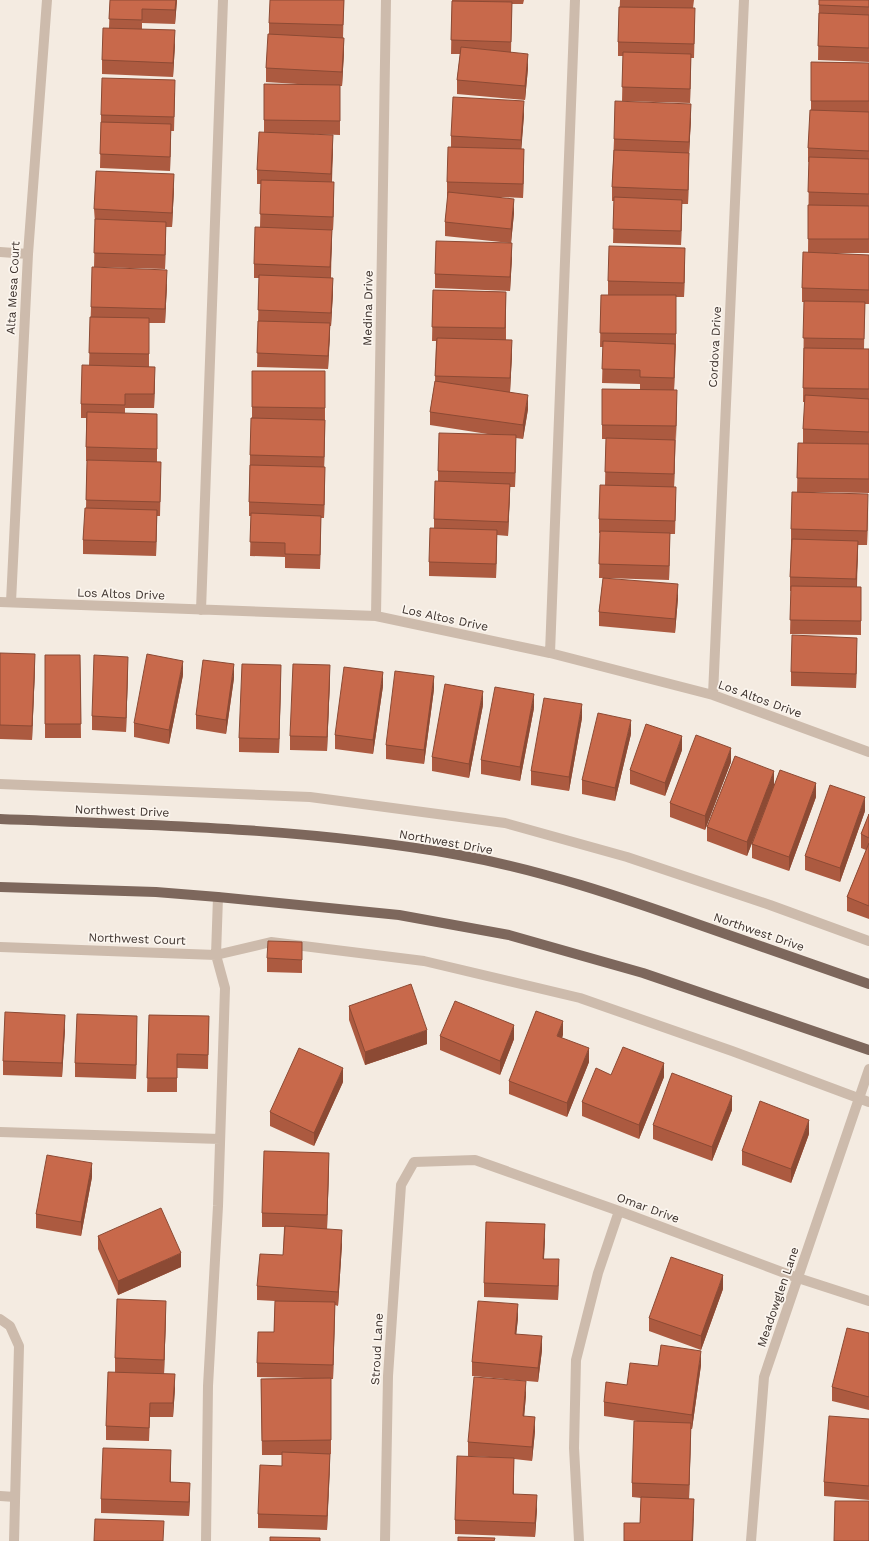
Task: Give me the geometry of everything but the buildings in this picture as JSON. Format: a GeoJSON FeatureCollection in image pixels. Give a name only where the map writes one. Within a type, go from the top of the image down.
{"type":"FeatureCollection","features":[{"type":"Feature","properties":{"kind":"main road","name":"Northwest Drive"},"geometry":{"type":"LineString","coordinates":[[0,819],[195,826],[249,830],[352,840],[460,855],[551,876],[620,896],[869,984]]}},
{"type":"Feature","properties":{"kind":"main road"},"geometry":{"type":"LineString","coordinates":[[0,887],[156,892],[218,897],[399,915],[509,935],[643,973],[869,1050]]}},
{"type":"Feature","properties":{"kind":"street","name":"Alta Mesa Court"},"geometry":{"type":"LineString","coordinates":[[11,602],[28,254],[47,0]]}},
{"type":"Feature","properties":{"kind":"street"},"geometry":{"type":"LineString","coordinates":[[201,610],[223,0]]}},
{"type":"Feature","properties":{"kind":"street","name":"Medina Drive"},"geometry":{"type":"LineString","coordinates":[[376,616],[386,0]]}},
{"type":"Feature","properties":{"kind":"street"},"geometry":{"type":"LineString","coordinates":[[550,653],[575,0]]}},
{"type":"Feature","properties":{"kind":"street","name":"Cordova Drive"},"geometry":{"type":"LineString","coordinates":[[713,695],[744,0]]}},
{"type":"Feature","properties":{"kind":"street"},"geometry":{"type":"LineString","coordinates":[[0,252],[28,254]]}},
{"type":"Feature","properties":{"kind":"street","name":"Los Altos Drive"},"geometry":{"type":"LineString","coordinates":[[0,602],[376,616],[550,653],[713,695],[869,752]]}},
{"type":"Feature","properties":{"kind":"street"},"geometry":{"type":"LineString","coordinates":[[0,784],[310,797],[505,823],[627,857],[770,905],[869,941]]}},
{"type":"Feature","properties":{"kind":"street"},"geometry":{"type":"LineString","coordinates":[[206,1541],[208,1386],[218,1206],[224,988],[216,955],[218,897]]}},
{"type":"Feature","properties":{"kind":"street","name":"Northwest Court"},"geometry":{"type":"LineString","coordinates":[[0,947],[216,955],[271,942],[424,961],[580,998],[869,1102]]}},
{"type":"Feature","properties":{"kind":"street","name":"Meadowglen Lane"},"geometry":{"type":"LineString","coordinates":[[751,1541],[764,1377],[869,1069]]}},
{"type":"Feature","properties":{"kind":"street"},"geometry":{"type":"LineString","coordinates":[[0,1132],[220,1139]]}},
{"type":"Feature","properties":{"kind":"street","name":"Omar Drive"},"geometry":{"type":"LineString","coordinates":[[414,1162],[475,1160],[619,1211],[798,1278],[869,1301]]}},
{"type":"Feature","properties":{"kind":"street","name":"Stroud Lane"},"geometry":{"type":"LineString","coordinates":[[385,1541],[388,1376],[401,1185],[414,1162]]}},
{"type":"Feature","properties":{"kind":"street"},"geometry":{"type":"LineString","coordinates":[[579,1541],[574,1448],[576,1360],[598,1273],[619,1211]]}},
{"type":"Feature","properties":{"kind":"street"},"geometry":{"type":"LineString","coordinates":[[0,1319],[10,1326],[19,1346],[14,1541]]}},
{"type":"Feature","properties":{"kind":"street"},"geometry":{"type":"LineString","coordinates":[[0,1496],[15,1497]]}}]}
